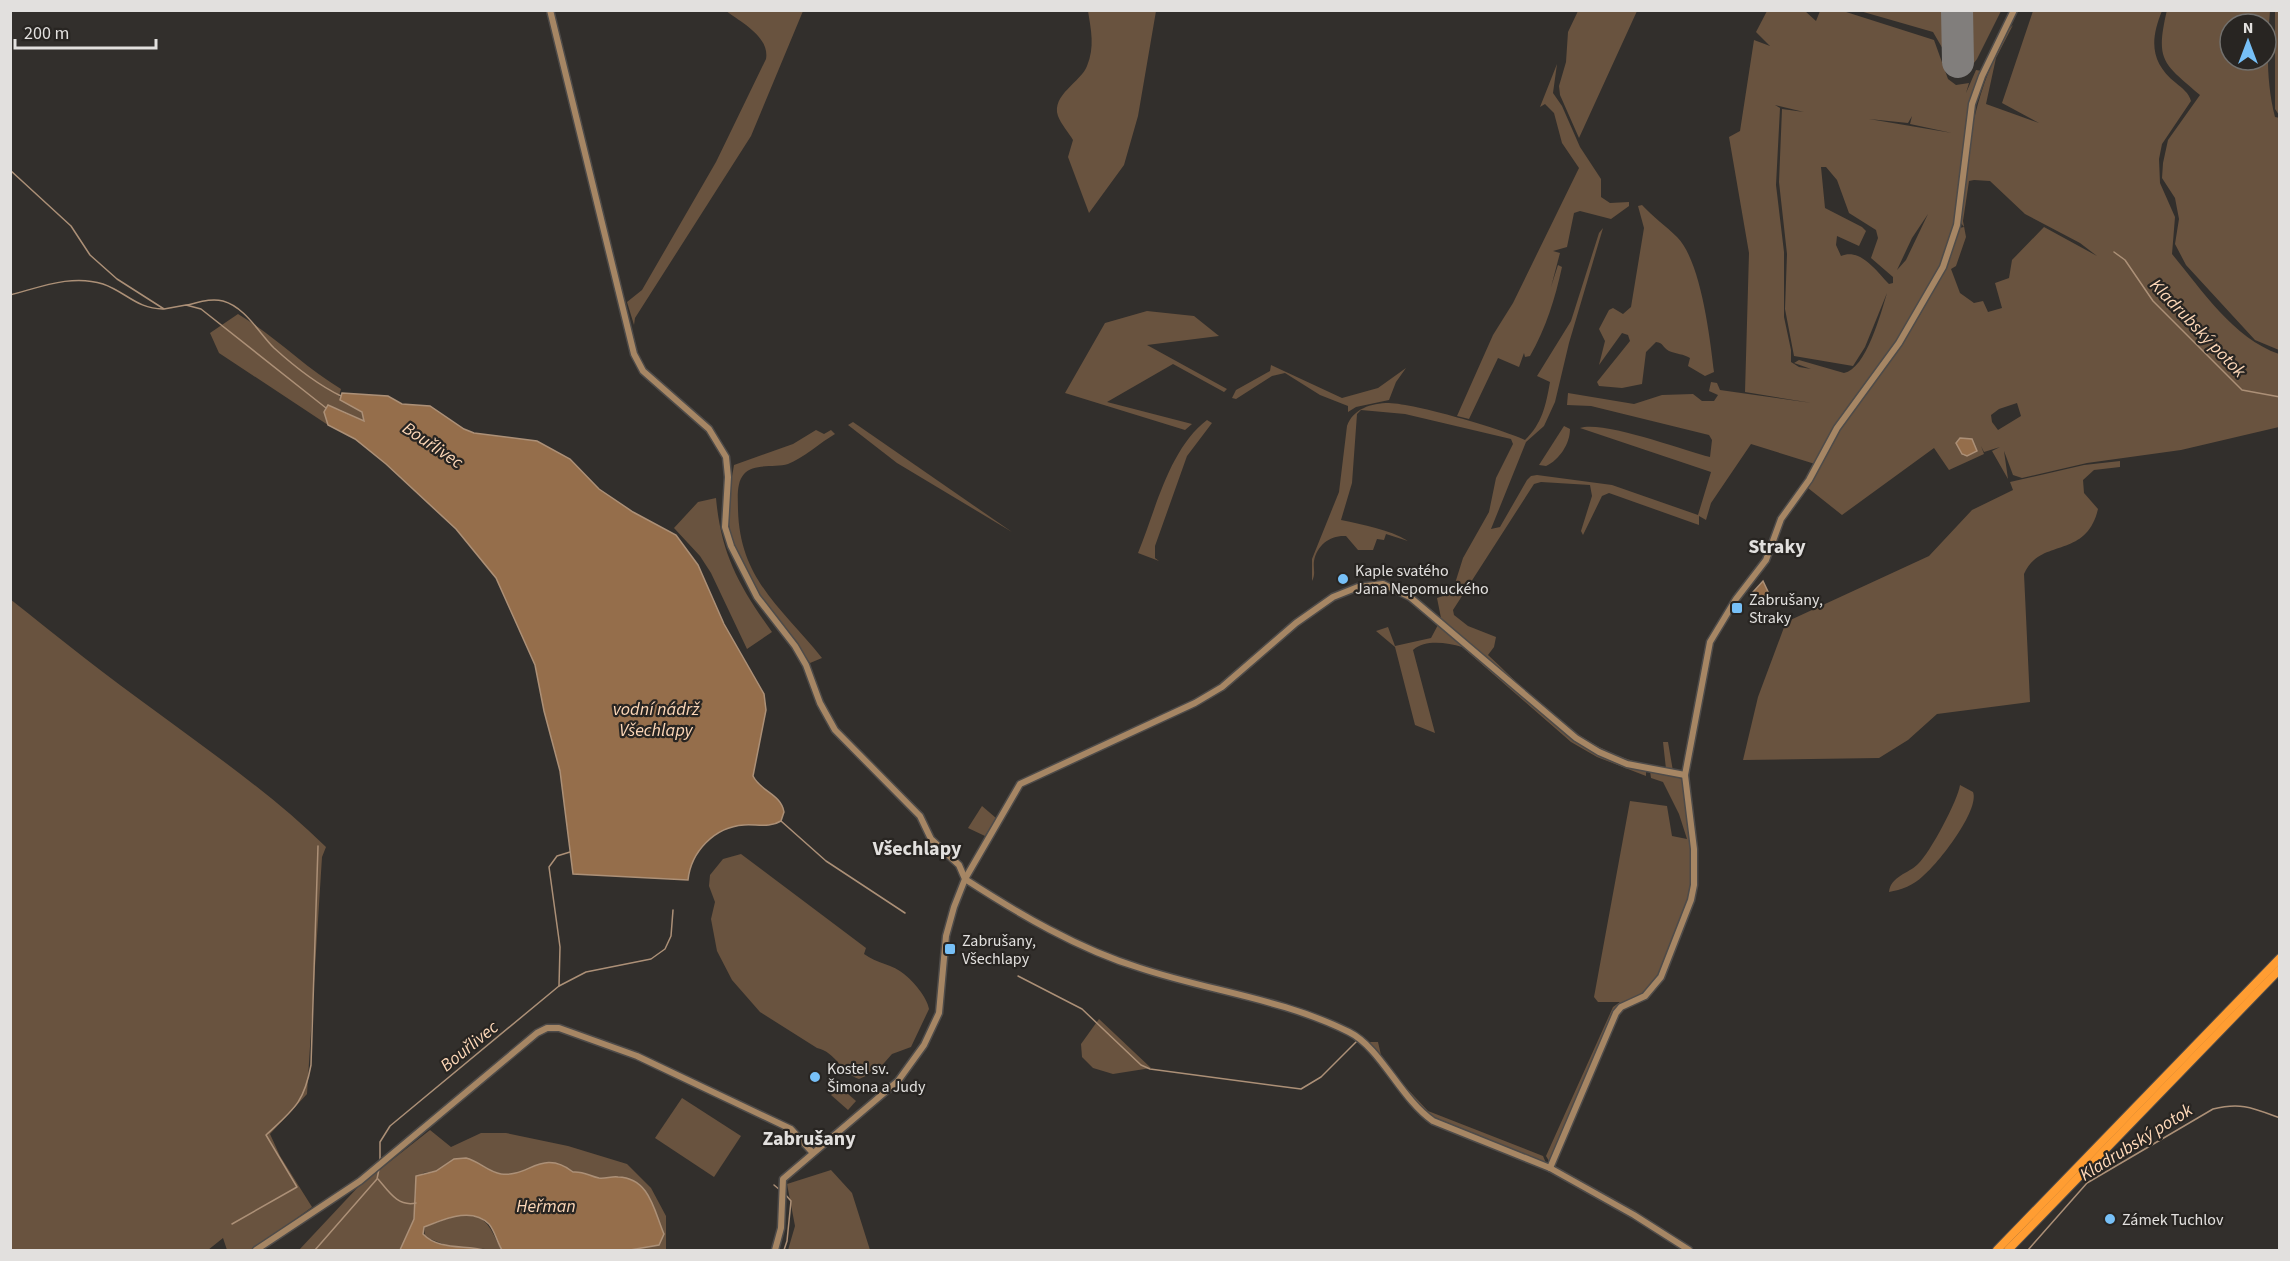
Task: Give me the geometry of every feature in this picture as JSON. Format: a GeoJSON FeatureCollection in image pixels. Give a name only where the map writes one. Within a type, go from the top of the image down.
{"type":"FeatureCollection","features":[{"type":"Feature","properties":{"kind":"highway"},"geometry":{"type":"LineString","coordinates":[[1997,1251],[2280,958]]}},
{"type":"Feature","properties":{"kind":"highway"},"geometry":{"type":"LineString","coordinates":[[2008,1251],[2280,969]]}},
{"type":"Feature","properties":{"kind":"street"},"geometry":{"type":"LineString","coordinates":[[550,10],[634,354],[643,371],[709,429],[726,457],[728,477],[725,527],[731,546],[757,597],[795,646],[806,665],[820,703],[835,730],[920,816],[931,839],[959,865],[965,879],[1052,931],[1139,968],[1281,1006],[1350,1033],[1371,1051],[1416,1109],[1433,1121],[1550,1168],[1634,1215],[1689,1251]]}},
{"type":"Feature","properties":{"kind":"street"},"geometry":{"type":"LineString","coordinates":[[1550,1168],[1616,1014],[1621,1007],[1645,996],[1661,977],[1691,900],[1694,885],[1694,849],[1685,775],[1710,642],[1716,629],[1766,560],[1781,519],[1809,480],[1837,428],[1899,342],[1943,267],[1958,225],[1972,104],[1982,76],[2014,10]]}},
{"type":"Feature","properties":{"kind":"street"},"geometry":{"type":"LineString","coordinates":[[775,1251],[781,1228],[783,1179],[898,1081],[934,1027],[941,1001],[947,927],[965,879],[1020,784],[1195,703],[1222,687],[1317,608],[1341,593],[1374,583],[1392,587],[1410,597],[1576,738],[1599,752],[1627,764],[1685,775]]}},
{"type":"Feature","properties":{"kind":"street"},"geometry":{"type":"LineString","coordinates":[[256,1251],[374,1169],[537,1033],[548,1028],[569,1030],[637,1056],[791,1129],[812,1152]]}},
{"type":"Feature","properties":{"kind":"shaded area"},"geometry":{"type":"Polygon","coordinates":[[[2167,10],[2270,11],[2218,12],[2218,72],[2269,72],[2275,117],[2280,118],[2279,350],[2255,340],[2186,265],[2175,244],[2179,219],[2175,198],[2162,178],[2163,163],[2168,140],[2200,95],[2165,60],[2162,40],[2167,10]]]}},
{"type":"Feature","properties":{"kind":"shaded area"},"geometry":{"type":"Polygon","coordinates":[[[726,11],[803,11],[751,136],[635,318],[634,325],[627,302],[642,290],[716,162],[766,59],[764,44],[759,37],[726,11]]]}},
{"type":"Feature","properties":{"kind":"shaded area"},"geometry":{"type":"Polygon","coordinates":[[[1088,11],[1156,11],[1138,116],[1124,165],[1089,213],[1068,157],[1073,140],[1059,119],[1057,108],[1063,95],[1087,66],[1092,38],[1088,11]]]}},
{"type":"Feature","properties":{"kind":"shaded area"},"geometry":{"type":"Polygon","coordinates":[[[1578,11],[1637,11],[1579,138],[1560,95],[1559,86],[1566,62],[1568,32],[1578,11]]]}},
{"type":"Feature","properties":{"kind":"shaded area"},"geometry":{"type":"Polygon","coordinates":[[[1767,11],[1805,11],[1816,21],[1820,11],[1843,11],[1934,40],[1948,79],[1956,85],[1969,83],[1966,93],[1976,70],[1982,71],[1970,116],[1952,232],[1936,277],[1899,338],[1837,421],[1815,464],[1751,444],[1711,503],[1706,520],[1699,516],[1699,525],[1609,493],[1602,496],[1583,535],[1581,531],[1592,496],[1590,485],[1541,482],[1534,484],[1453,610],[1454,615],[1468,626],[1496,637],[1494,647],[1488,655],[1535,699],[1441,618],[1437,598],[1452,593],[1463,558],[1489,512],[1496,478],[1513,444],[1511,439],[1405,414],[1361,410],[1357,414],[1352,483],[1341,520],[1384,530],[1408,541],[1386,534],[1384,540],[1377,539],[1373,550],[1358,550],[1346,536],[1330,539],[1318,550],[1314,561],[1312,581],[1312,559],[1339,492],[1347,426],[1350,420],[1358,411],[1369,406],[1382,403],[1402,404],[1457,417],[1525,440],[1539,421],[1550,382],[1537,376],[1571,321],[1599,233],[1603,228],[1569,343],[1555,402],[1544,426],[1526,442],[1491,529],[1500,527],[1527,480],[1537,475],[1612,485],[1698,515],[1711,472],[1580,428],[1606,428],[1624,432],[1710,457],[1712,440],[1709,435],[1591,406],[1567,405],[1568,393],[1634,404],[1662,395],[1693,394],[1702,401],[1714,401],[1718,395],[1709,391],[1711,382],[1717,383],[1720,390],[1812,403],[1745,392],[1749,253],[1729,137],[1740,131],[1754,40],[1770,46],[1756,32],[1767,11]],[[1775,105],[1780,108],[1776,185],[1784,252],[1784,317],[1791,350],[1791,362],[1799,367],[1811,369],[1794,363],[1799,360],[1844,373],[1859,362],[1866,351],[1877,326],[1887,293],[1865,347],[1853,366],[1794,356],[1785,309],[1787,254],[1779,182],[1782,109],[1804,112],[1775,105]],[[1912,116],[1908,123],[1869,119],[1952,133],[1910,124],[1912,116]],[[1821,167],[1825,208],[1866,231],[1859,246],[1837,236],[1836,245],[1841,256],[1848,254],[1862,258],[1889,284],[1893,283],[1893,277],[1871,258],[1878,238],[1876,230],[1849,213],[1837,180],[1826,167],[1821,167]],[[1928,214],[1912,238],[1897,270],[1906,260],[1928,214]]]}},
{"type":"Feature","properties":{"kind":"shaded area"},"geometry":{"type":"Polygon","coordinates":[[[1860,11],[1946,11],[1947,56],[1933,32],[1860,11]]]}},
{"type":"Feature","properties":{"kind":"shaded area"},"geometry":{"type":"Polygon","coordinates":[[[1969,11],[2001,11],[1977,59],[1970,68],[1969,11]]]}},
{"type":"Feature","properties":{"kind":"shaded area"},"geometry":{"type":"Polygon","coordinates":[[[2033,11],[2162,11],[2154,41],[2157,59],[2167,75],[2185,91],[2191,101],[2162,144],[2159,159],[2160,183],[2175,217],[2172,254],[2233,325],[2262,347],[2279,354],[2279,427],[2181,450],[2087,463],[2022,478],[2013,475],[2004,451],[2008,479],[1992,451],[2000,447],[1984,452],[1981,446],[1984,454],[1949,470],[1934,448],[1842,515],[1808,488],[1846,419],[1878,378],[1920,315],[1949,261],[1959,228],[1964,227],[1961,223],[1965,179],[1975,115],[1988,73],[2003,38],[2013,25],[1996,58],[1986,104],[2039,123],[2002,103],[2033,11]],[[1969,181],[1963,221],[1966,237],[1956,266],[1951,269],[1960,293],[1974,303],[1983,301],[1988,312],[2002,308],[1995,283],[2009,278],[2012,260],[2044,227],[2097,256],[2080,243],[2025,214],[1990,181],[1969,181]],[[2017,403],[1999,409],[1991,415],[1992,422],[1998,430],[2021,416],[2017,403]],[[1960,438],[1956,443],[1964,456],[1969,439],[1960,438]]]}},
{"type":"Feature","properties":{"kind":"shaded area"},"geometry":{"type":"Polygon","coordinates":[[[2280,11],[2279,115],[2275,109],[2275,72],[2278,72],[2278,12],[2275,12],[2280,11]]]}},
{"type":"Feature","properties":{"kind":"shaded area"},"geometry":{"type":"Polygon","coordinates":[[[1557,64],[1553,93],[1562,106],[1580,147],[1601,179],[1601,197],[1610,203],[1629,202],[1629,206],[1611,219],[1580,211],[1574,213],[1567,247],[1553,251],[1560,253],[1551,287],[1558,265],[1562,267],[1549,313],[1530,356],[1525,357],[1524,353],[1519,367],[1498,358],[1469,419],[1457,416],[1493,335],[1513,303],[1579,168],[1562,143],[1554,113],[1545,104],[1540,107],[1557,64]]]}},
{"type":"Feature","properties":{"kind":"shaded area"},"geometry":{"type":"Polygon","coordinates":[[[1642,205],[1677,237],[1692,263],[1703,301],[1714,372],[1705,376],[1688,366],[1690,358],[1669,351],[1656,342],[1646,352],[1642,384],[1622,388],[1599,386],[1597,382],[1630,341],[1628,335],[1622,333],[1599,365],[1605,341],[1599,329],[1609,310],[1613,308],[1623,314],[1631,307],[1644,228],[1638,206],[1642,205]]]}},
{"type":"Feature","properties":{"kind":"shaded area"},"geometry":{"type":"Polygon","coordinates":[[[1147,311],[1194,316],[1219,336],[1147,345],[1227,389],[1224,392],[1173,364],[1107,402],[1192,424],[1185,430],[1065,393],[1105,323],[1147,311]]]}},
{"type":"Feature","properties":{"kind":"shaded area"},"geometry":{"type":"Polygon","coordinates":[[[238,314],[341,389],[339,396],[344,402],[362,412],[364,421],[339,409],[325,407],[328,425],[219,353],[210,333],[238,314]]]}},
{"type":"Feature","properties":{"kind":"shaded area"},"geometry":{"type":"Polygon","coordinates":[[[1271,365],[1342,398],[1378,388],[1406,368],[1396,382],[1389,400],[1356,407],[1348,412],[1348,406],[1320,395],[1285,373],[1272,376],[1236,399],[1232,398],[1236,390],[1270,371],[1271,365]]]}},
{"type":"Feature","properties":{"kind":"shaded area"},"geometry":{"type":"Polygon","coordinates":[[[1207,420],[1212,423],[1187,456],[1155,546],[1155,558],[1159,561],[1138,553],[1173,463],[1194,432],[1207,420]]]}},
{"type":"Feature","properties":{"kind":"shaded area"},"geometry":{"type":"Polygon","coordinates":[[[853,422],[1012,532],[897,463],[848,425],[853,422]]]}},
{"type":"Feature","properties":{"kind":"shaded area"},"geometry":{"type":"Polygon","coordinates":[[[1564,426],[1570,429],[1570,435],[1563,451],[1546,466],[1539,465],[1564,426]]]}},
{"type":"Feature","properties":{"kind":"shaded area"},"geometry":{"type":"Polygon","coordinates":[[[816,430],[824,434],[831,430],[835,434],[788,464],[758,467],[748,471],[741,478],[738,496],[741,534],[746,556],[766,592],[822,658],[810,663],[762,598],[740,562],[733,544],[728,510],[734,465],[793,444],[816,430]]]}},
{"type":"Feature","properties":{"kind":"shaded area"},"geometry":{"type":"Polygon","coordinates":[[[2120,461],[2120,467],[2094,470],[2083,480],[2084,493],[2098,509],[2092,525],[2084,535],[2074,542],[2041,555],[2031,563],[2024,574],[2030,702],[1937,714],[1908,740],[1879,758],[1743,760],[1758,697],[1786,622],[1929,556],[1972,510],[2013,490],[2010,482],[2084,465],[2120,461]]]}},
{"type":"Feature","properties":{"kind":"shaded area"},"geometry":{"type":"Polygon","coordinates":[[[716,498],[722,536],[733,569],[750,600],[772,632],[747,649],[711,573],[700,556],[674,528],[698,502],[716,498]]]}},
{"type":"Feature","properties":{"kind":"shaded area"},"geometry":{"type":"Polygon","coordinates":[[[10,599],[244,777],[326,847],[322,857],[307,1094],[270,1134],[280,1156],[312,1207],[253,1250],[227,1250],[223,1238],[208,1250],[11,1250],[10,599]]]}},
{"type":"Feature","properties":{"kind":"shaded area"},"geometry":{"type":"Polygon","coordinates":[[[1439,623],[1511,687],[1563,729],[1618,761],[1646,771],[1646,776],[1597,757],[1571,742],[1462,647],[1430,643],[1413,650],[1435,733],[1415,725],[1395,647],[1376,631],[1388,627],[1395,646],[1431,638],[1439,623]]]}},
{"type":"Feature","properties":{"kind":"shaded area"},"geometry":{"type":"Polygon","coordinates":[[[1556,717],[1589,741],[1612,753],[1666,769],[1663,742],[1668,742],[1673,771],[1620,760],[1581,739],[1556,717]]]}},
{"type":"Feature","properties":{"kind":"shaded area"},"geometry":{"type":"Polygon","coordinates":[[[1650,771],[1683,779],[1691,832],[1691,893],[1662,972],[1647,992],[1620,1006],[1549,1161],[1546,1156],[1613,1007],[1620,1002],[1598,1002],[1594,997],[1630,801],[1667,806],[1672,836],[1687,839],[1679,814],[1663,782],[1651,778],[1650,771]]]}},
{"type":"Feature","properties":{"kind":"shaded area"},"geometry":{"type":"Polygon","coordinates":[[[1960,785],[1973,792],[1973,800],[1970,811],[1956,836],[1930,870],[1907,887],[1889,892],[1893,882],[1918,864],[1929,849],[1949,814],[1960,785]]]}},
{"type":"Feature","properties":{"kind":"shaded area"},"geometry":{"type":"Polygon","coordinates":[[[982,806],[996,818],[985,836],[968,828],[982,806]]]}},
{"type":"Feature","properties":{"kind":"shaded area"},"geometry":{"type":"Polygon","coordinates":[[[741,854],[866,948],[864,954],[908,977],[923,994],[929,1009],[911,1047],[892,1054],[877,1071],[859,1079],[824,1050],[817,1048],[760,1012],[732,980],[717,951],[711,919],[715,902],[709,886],[710,875],[723,859],[741,854]]]}},
{"type":"Feature","properties":{"kind":"shaded area"},"geometry":{"type":"Polygon","coordinates":[[[1099,1019],[1151,1068],[1113,1074],[1093,1068],[1082,1057],[1081,1044],[1099,1019]]]}},
{"type":"Feature","properties":{"kind":"shaded area"},"geometry":{"type":"Polygon","coordinates":[[[1378,1042],[1381,1055],[1400,1081],[1428,1111],[1543,1156],[1546,1163],[1429,1115],[1414,1102],[1368,1043],[1378,1042]]]}},
{"type":"Feature","properties":{"kind":"shaded area"},"geometry":{"type":"Polygon","coordinates":[[[839,1086],[856,1101],[848,1110],[831,1095],[839,1086]]]}},
{"type":"Feature","properties":{"kind":"shaded area"},"geometry":{"type":"Polygon","coordinates":[[[682,1098],[741,1136],[714,1177],[655,1138],[682,1098]]]}},
{"type":"Feature","properties":{"kind":"shaded area"},"geometry":{"type":"Polygon","coordinates":[[[430,1130],[451,1147],[481,1133],[506,1133],[568,1146],[627,1164],[651,1188],[666,1216],[666,1250],[630,1250],[659,1245],[664,1234],[644,1189],[629,1179],[599,1178],[573,1172],[562,1165],[553,1163],[536,1165],[512,1174],[500,1174],[482,1165],[454,1159],[436,1171],[423,1173],[415,1186],[414,1219],[400,1250],[299,1250],[359,1186],[430,1130]]]}},
{"type":"Feature","properties":{"kind":"shaded area"},"geometry":{"type":"Polygon","coordinates":[[[831,1170],[852,1193],[870,1250],[788,1250],[795,1226],[787,1184],[831,1170]]]}},
{"type":"Feature","properties":{"kind":"shaded area"},"geometry":{"type":"Polygon","coordinates":[[[459,1215],[477,1217],[487,1224],[502,1250],[451,1247],[425,1237],[424,1227],[459,1215]]]}},
{"type":"Feature","properties":{"kind":"water","name":"vodní nádrž Všechlapy"},"geometry":{"type":"Polygon","coordinates":[[[342,393],[388,396],[402,404],[430,406],[464,429],[474,433],[537,441],[570,459],[599,489],[633,512],[676,535],[698,565],[724,624],[764,694],[766,710],[753,776],[779,801],[784,812],[781,821],[768,825],[744,825],[723,830],[699,851],[688,880],[573,874],[560,771],[535,665],[496,578],[456,529],[386,464],[355,439],[328,425],[324,412],[328,405],[364,421],[362,412],[340,400],[342,393]]]}},
{"type":"Feature","properties":{"kind":"water"},"geometry":{"type":"Polygon","coordinates":[[[1960,438],[1972,439],[1977,451],[1967,456],[1962,454],[1956,443],[1960,438]]]}},
{"type":"Feature","properties":{"kind":"water"},"geometry":{"type":"Polygon","coordinates":[[[1763,581],[1770,596],[1760,601],[1753,592],[1763,581]]]}},
{"type":"Feature","properties":{"kind":"water","name":"Heřman"},"geometry":{"type":"Polygon","coordinates":[[[466,1158],[501,1174],[511,1174],[536,1165],[552,1163],[562,1165],[573,1172],[599,1178],[629,1179],[644,1189],[664,1234],[659,1245],[630,1250],[502,1250],[489,1224],[482,1219],[466,1215],[448,1218],[424,1227],[423,1234],[436,1243],[484,1250],[400,1250],[414,1219],[416,1176],[436,1171],[454,1159],[466,1158]]]}},
{"type":"Feature","properties":{"kind":"waterway","name":"Bouřlivec"},"geometry":{"type":"LineString","coordinates":[[10,170],[71,226],[90,255],[117,279],[164,309],[186,305],[201,309],[326,408]]}},
{"type":"Feature","properties":{"kind":"waterway","name":"Kladrubský potok"},"geometry":{"type":"LineString","coordinates":[[2114,252],[2125,260],[2153,301],[2242,390],[2280,397]]}},
{"type":"Feature","properties":{"kind":"waterway"},"geometry":{"type":"LineString","coordinates":[[10,295],[68,281],[91,281],[111,287],[146,306],[163,309]]}},
{"type":"Feature","properties":{"kind":"waterway"},"geometry":{"type":"LineString","coordinates":[[187,305],[214,300],[231,304],[245,315],[274,348],[290,362],[314,381],[341,396]]}},
{"type":"Feature","properties":{"kind":"waterway"},"geometry":{"type":"LineString","coordinates":[[781,821],[826,861],[905,913]]}},
{"type":"Feature","properties":{"kind":"waterway"},"geometry":{"type":"LineString","coordinates":[[232,1224],[297,1187],[266,1135],[301,1097],[311,1065],[318,846]]}},
{"type":"Feature","properties":{"kind":"waterway"},"geometry":{"type":"LineString","coordinates":[[559,986],[560,947],[549,867],[557,856],[570,852]]}},
{"type":"Feature","properties":{"kind":"waterway","name":"Bouřlivec"},"geometry":{"type":"LineString","coordinates":[[380,1161],[380,1142],[390,1126],[559,986],[586,972],[651,959],[665,949],[671,936],[673,910]]}},
{"type":"Feature","properties":{"kind":"waterway"},"geometry":{"type":"LineString","coordinates":[[1018,976],[1082,1009],[1141,1065],[1150,1069],[1301,1089],[1321,1077],[1357,1041]]}},
{"type":"Feature","properties":{"kind":"waterway","name":"Kladrubský potok"},"geometry":{"type":"LineString","coordinates":[[2028,1250],[2087,1183],[2213,1109],[2231,1106],[2247,1107],[2280,1118]]}},
{"type":"Feature","properties":{"kind":"waterway","name":"Bouřlivec"},"geometry":{"type":"LineString","coordinates":[[315,1250],[377,1179],[379,1169]]}},
{"type":"Feature","properties":{"kind":"waterway"},"geometry":{"type":"LineString","coordinates":[[378,1179],[399,1201],[416,1203]]}},
{"type":"Feature","properties":{"kind":"waterway"},"geometry":{"type":"LineString","coordinates":[[774,1185],[780,1190]]}},
{"type":"Feature","properties":{"kind":"waterway"},"geometry":{"type":"LineString","coordinates":[[784,1193],[791,1201],[784,1250]]}},
{"type":"Feature","properties":{"kind":"runway"},"geometry":{"type":"LineString","coordinates":[[1957,10],[1958,62]]}},
{"type":"Feature","properties":{"kind":"place","name":"Kaple svatého Jana Nepomuckého"},"geometry":{"type":"Point","coordinates":[1343,579]}},
{"type":"Feature","properties":{"kind":"place","name":"Zabrušany, Straky"},"geometry":{"type":"Point","coordinates":[1737,608]}},
{"type":"Feature","properties":{"kind":"place","name":"Zabrušany, Všechlapy"},"geometry":{"type":"Point","coordinates":[950,949]}},
{"type":"Feature","properties":{"kind":"place","name":"Kostel sv. Šimona a Judy"},"geometry":{"type":"Point","coordinates":[815,1077]}},
{"type":"Feature","properties":{"kind":"place","name":"Zámek Tuchlov"},"geometry":{"type":"Point","coordinates":[2110,1219]}},
{"type":"Feature","properties":{"kind":"district","name":"Straky"},"geometry":{"type":"Point","coordinates":[1777,546]}},
{"type":"Feature","properties":{"kind":"district","name":"Všechlapy"},"geometry":{"type":"Point","coordinates":[917,848]}},
{"type":"Feature","properties":{"kind":"district","name":"Zabrušany"},"geometry":{"type":"Point","coordinates":[809,1138]}}]}
